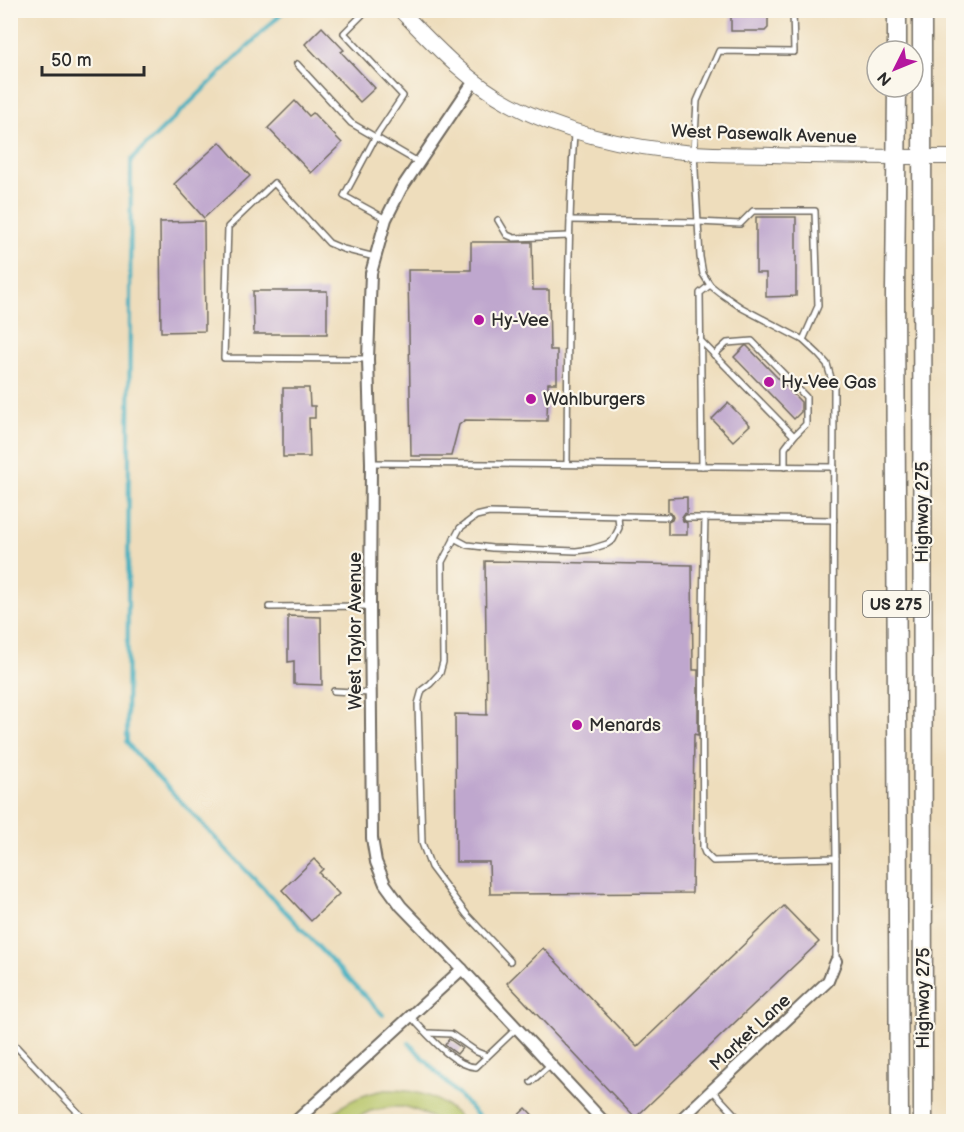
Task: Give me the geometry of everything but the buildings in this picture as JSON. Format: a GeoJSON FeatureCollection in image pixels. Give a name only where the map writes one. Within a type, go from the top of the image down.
{"type":"FeatureCollection","features":[{"type":"Feature","properties":{"kind":"highway"},"geometry":{"type":"LineString","coordinates":[[897,10],[897,39]]}},
{"type":"Feature","properties":{"kind":"highway","name":"Highway 275"},"geometry":{"type":"LineString","coordinates":[[922,10],[923,1122]]}},
{"type":"Feature","properties":{"kind":"highway","name":"Highway 275"},"geometry":{"type":"LineString","coordinates":[[897,99],[895,317],[899,1122]]}},
{"type":"Feature","properties":{"kind":"street","name":"West Pasewalk Avenue"},"geometry":{"type":"LineString","coordinates":[[400,10],[443,55],[474,81],[536,118],[574,132],[651,148],[694,153],[954,157]]}},
{"type":"Feature","properties":{"kind":"street","name":"West Taylor Avenue"},"geometry":{"type":"LineString","coordinates":[[474,81],[401,189],[386,219],[371,273],[368,359],[371,463],[372,838],[376,862],[385,884],[401,906],[604,1122]]}},
{"type":"Feature","properties":{"kind":"street","name":"Market Lane"},"geometry":{"type":"LineString","coordinates":[[678,1122],[828,981],[836,961]]}},
{"type":"Feature","properties":{"kind":"street"},"geometry":{"type":"LineString","coordinates":[[295,1122],[462,969]]}},
{"type":"Feature","properties":{"kind":"lane"},"geometry":{"type":"LineString","coordinates":[[367,10],[344,33],[403,96],[375,138],[344,196],[386,219]]}},
{"type":"Feature","properties":{"kind":"lane"},"geometry":{"type":"LineString","coordinates":[[793,10],[794,52],[719,51],[697,100],[694,153],[703,274],[710,285],[742,308],[802,340],[819,354],[827,364],[834,388],[833,694],[836,961]]}},
{"type":"Feature","properties":{"kind":"lane"},"geometry":{"type":"LineString","coordinates":[[297,64],[351,123],[419,163]]}},
{"type":"Feature","properties":{"kind":"lane"},"geometry":{"type":"LineString","coordinates":[[567,464],[570,184],[574,132]]}},
{"type":"Feature","properties":{"kind":"lane"},"geometry":{"type":"LineString","coordinates":[[368,359],[224,358],[228,227],[274,183],[329,243],[375,257]]}},
{"type":"Feature","properties":{"kind":"lane"},"geometry":{"type":"LineString","coordinates":[[570,220],[740,224],[753,211],[815,211],[818,306],[802,340]]}},
{"type":"Feature","properties":{"kind":"lane"},"geometry":{"type":"LineString","coordinates":[[498,220],[507,235],[514,238],[569,236]]}},
{"type":"Feature","properties":{"kind":"lane"},"geometry":{"type":"LineString","coordinates":[[702,466],[700,293],[710,285]]}},
{"type":"Feature","properties":{"kind":"lane"},"geometry":{"type":"LineString","coordinates":[[700,340],[794,436]]}},
{"type":"Feature","properties":{"kind":"lane"},"geometry":{"type":"LineString","coordinates":[[714,355],[727,343],[752,341],[806,397],[806,424],[785,448],[785,466]]}},
{"type":"Feature","properties":{"kind":"lane"},"geometry":{"type":"LineString","coordinates":[[371,463],[834,467]]}},
{"type":"Feature","properties":{"kind":"lane"},"geometry":{"type":"LineString","coordinates":[[510,961],[461,908],[431,867],[422,843],[418,704],[422,690],[440,673],[443,662],[442,562],[460,528],[476,516],[489,513],[668,517]]}},
{"type":"Feature","properties":{"kind":"lane"},"geometry":{"type":"LineString","coordinates":[[454,538],[467,546],[576,551],[591,549],[613,540],[619,528],[618,516]]}},
{"type":"Feature","properties":{"kind":"lane"},"geometry":{"type":"LineString","coordinates":[[687,518],[834,520]]}},
{"type":"Feature","properties":{"kind":"lane"},"geometry":{"type":"LineString","coordinates":[[705,518],[703,597],[705,854],[714,861],[836,858]]}},
{"type":"Feature","properties":{"kind":"lane"},"geometry":{"type":"LineString","coordinates":[[269,607],[370,606]]}},
{"type":"Feature","properties":{"kind":"lane"},"geometry":{"type":"LineString","coordinates":[[334,691],[371,693]]}},
{"type":"Feature","properties":{"kind":"lane"},"geometry":{"type":"LineString","coordinates":[[410,1016],[441,1047],[468,1067],[476,1067],[517,1028]]}},
{"type":"Feature","properties":{"kind":"lane"},"geometry":{"type":"LineString","coordinates":[[426,1033],[451,1034],[477,1052],[487,1056]]}},
{"type":"Feature","properties":{"kind":"lane"},"geometry":{"type":"LineString","coordinates":[[10,1040],[87,1122]]}},
{"type":"Feature","properties":{"kind":"lane"},"geometry":{"type":"LineString","coordinates":[[531,1082],[550,1064]]}},
{"type":"Feature","properties":{"kind":"lane"},"geometry":{"type":"LineString","coordinates":[[712,1090],[737,1117],[732,1122]]}},
{"type":"Feature","properties":{"kind":"green space"},"geometry":{"type":"Polygon","coordinates":[[[385,1090],[408,1091],[428,1096],[438,1100],[463,1121],[438,1121],[406,1107],[392,1107],[370,1111],[351,1121],[323,1121],[352,1101],[367,1094],[385,1090]]]}},
{"type":"Feature","properties":{"kind":"waterway"},"geometry":{"type":"LineString","coordinates":[[285,10],[131,160],[127,742],[383,1015]]}},
{"type":"Feature","properties":{"kind":"waterway"},"geometry":{"type":"LineString","coordinates":[[409,1043],[484,1122]]}},
{"type":"Feature","properties":{"kind":"place","name":"Hy-Vee"},"geometry":{"type":"Point","coordinates":[479,320]}},
{"type":"Feature","properties":{"kind":"place","name":"Hy-Vee Gas"},"geometry":{"type":"Point","coordinates":[769,382]}},
{"type":"Feature","properties":{"kind":"place","name":"Wahlburgers"},"geometry":{"type":"Point","coordinates":[531,399]}},
{"type":"Feature","properties":{"kind":"place","name":"Menards"},"geometry":{"type":"Point","coordinates":[577,725]}}]}
